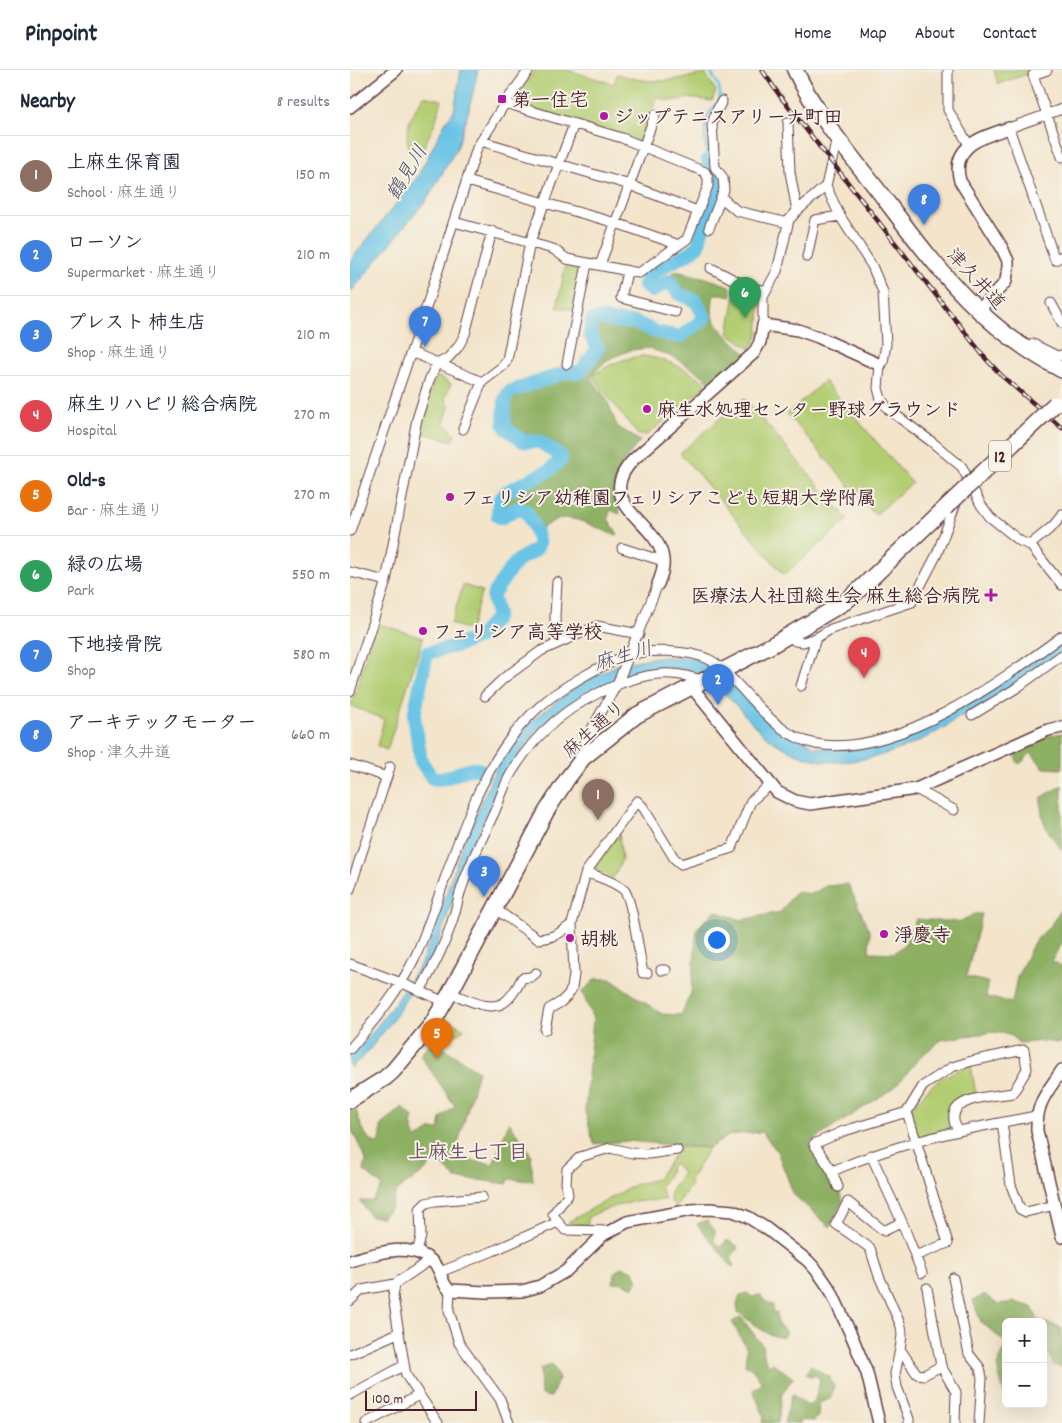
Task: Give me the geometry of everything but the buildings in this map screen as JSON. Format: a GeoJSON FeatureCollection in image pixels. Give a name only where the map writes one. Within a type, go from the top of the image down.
{"type":"FeatureCollection","features":[{"type":"Feature","properties":{"kind":"main road","name":"津久井道"},"geometry":{"type":"LineString","coordinates":[[795,70],[811,100],[837,138],[952,284],[993,325],[1028,351],[1062,370]]}},
{"type":"Feature","properties":{"kind":"main road","name":"麻生通り"},"geometry":{"type":"LineString","coordinates":[[350,1100],[393,1071],[432,1024],[546,812],[579,762],[637,714],[790,635],[828,613],[860,589],[1058,400]]}},
{"type":"Feature","properties":{"kind":"street"},"geometry":{"type":"LineString","coordinates":[[350,531],[410,355],[477,148],[505,103],[529,70]]}},
{"type":"Feature","properties":{"kind":"street"},"geometry":{"type":"LineString","coordinates":[[948,70],[948,110],[969,145]]}},
{"type":"Feature","properties":{"kind":"street"},"geometry":{"type":"LineString","coordinates":[[1048,70],[1033,75],[1062,157]]}},
{"type":"Feature","properties":{"kind":"street"},"geometry":{"type":"LineString","coordinates":[[350,108],[391,72]]}},
{"type":"Feature","properties":{"kind":"street"},"geometry":{"type":"LineString","coordinates":[[454,222],[553,249],[567,259],[639,273],[687,239],[708,186],[711,171],[712,125],[722,101]]}},
{"type":"Feature","properties":{"kind":"street"},"geometry":{"type":"LineString","coordinates":[[505,103],[644,146],[705,172],[711,171],[723,178],[724,190],[709,228]]}},
{"type":"Feature","properties":{"kind":"street"},"geometry":{"type":"LineString","coordinates":[[978,311],[1002,286],[1006,280],[1008,267],[1005,254],[960,181],[958,162],[969,145],[983,137],[1062,109]]}},
{"type":"Feature","properties":{"kind":"street"},"geometry":{"type":"LineString","coordinates":[[600,265],[655,115]]}},
{"type":"Feature","properties":{"kind":"street"},"geometry":{"type":"LineString","coordinates":[[788,122],[790,172],[797,211]]}},
{"type":"Feature","properties":{"kind":"street"},"geometry":{"type":"LineString","coordinates":[[463,429],[482,382],[503,366],[507,360],[530,242],[574,124]]}},
{"type":"Feature","properties":{"kind":"street"},"geometry":{"type":"LineString","coordinates":[[1009,128],[1055,260],[1062,256]]}},
{"type":"Feature","properties":{"kind":"street"},"geometry":{"type":"LineString","coordinates":[[579,762],[583,745],[617,684],[662,575],[663,561],[660,548],[623,501],[621,486],[624,471],[634,459],[754,353],[760,342],[763,325],[763,297],[777,270],[788,223],[797,211],[826,186],[837,138]]}},
{"type":"Feature","properties":{"kind":"street"},"geometry":{"type":"LineString","coordinates":[[481,141],[630,185],[697,211]]}},
{"type":"Feature","properties":{"kind":"street"},"geometry":{"type":"LineString","coordinates":[[467,181],[616,223],[678,245]]}},
{"type":"Feature","properties":{"kind":"street"},"geometry":{"type":"LineString","coordinates":[[826,186],[840,216],[872,266],[883,292],[886,344],[883,362],[880,365],[878,388],[882,399],[889,410],[962,467],[981,506],[990,517],[1020,542],[1030,546],[1062,585]]}},
{"type":"Feature","properties":{"kind":"street"},"geometry":{"type":"LineString","coordinates":[[722,197],[737,211],[788,223]]}},
{"type":"Feature","properties":{"kind":"street"},"geometry":{"type":"LineString","coordinates":[[807,256],[815,220],[840,216]]}},
{"type":"Feature","properties":{"kind":"street"},"geometry":{"type":"LineString","coordinates":[[350,691],[386,581],[417,419],[436,365],[458,347],[465,334],[492,231]]}},
{"type":"Feature","properties":{"kind":"street"},"geometry":{"type":"LineString","coordinates":[[567,364],[587,264]]}},
{"type":"Feature","properties":{"kind":"street"},"geometry":{"type":"LineString","coordinates":[[711,268],[752,289],[766,290]]}},
{"type":"Feature","properties":{"kind":"street"},"geometry":{"type":"LineString","coordinates":[[627,272],[621,298],[675,312]]}},
{"type":"Feature","properties":{"kind":"street"},"geometry":{"type":"LineString","coordinates":[[1051,303],[1062,323]]}},
{"type":"Feature","properties":{"kind":"street"},"geometry":{"type":"LineString","coordinates":[[763,325],[805,332],[880,365]]}},
{"type":"Feature","properties":{"kind":"street"},"geometry":{"type":"LineString","coordinates":[[1028,351],[1033,344],[1057,356],[1062,355]]}},
{"type":"Feature","properties":{"kind":"street"},"geometry":{"type":"LineString","coordinates":[[410,355],[416,354],[482,382]]}},
{"type":"Feature","properties":{"kind":"street"},"geometry":{"type":"LineString","coordinates":[[790,635],[795,641],[803,642],[816,638],[831,629],[912,602],[937,554],[966,475]]}},
{"type":"Feature","properties":{"kind":"street"},"geometry":{"type":"LineString","coordinates":[[1030,546],[1053,526],[1062,515]]}},
{"type":"Feature","properties":{"kind":"street"},"geometry":{"type":"LineString","coordinates":[[622,548],[663,561]]}},
{"type":"Feature","properties":{"kind":"street"},"geometry":{"type":"LineString","coordinates":[[350,572],[386,581]]}},
{"type":"Feature","properties":{"kind":"street"},"geometry":{"type":"LineString","coordinates":[[556,643],[557,582]]}},
{"type":"Feature","properties":{"kind":"street"},"geometry":{"type":"LineString","coordinates":[[484,696],[504,678],[541,651],[596,626],[639,634]]}},
{"type":"Feature","properties":{"kind":"street"},"geometry":{"type":"LineString","coordinates":[[350,1048],[402,984],[422,940],[469,814],[505,745],[523,722],[552,696],[587,675],[628,658],[650,652],[680,652],[708,659],[723,670],[761,710],[789,733],[803,740],[815,743],[834,746],[853,745],[896,735],[945,712],[974,695],[1062,636]]}},
{"type":"Feature","properties":{"kind":"street"},"geometry":{"type":"LineString","coordinates":[[801,686],[816,638]]}},
{"type":"Feature","properties":{"kind":"street"},"geometry":{"type":"LineString","coordinates":[[972,715],[1015,689],[1062,655]]}},
{"type":"Feature","properties":{"kind":"street"},"geometry":{"type":"LineString","coordinates":[[418,990],[439,957],[455,915],[460,892],[469,868],[511,773],[528,748],[548,727],[572,707],[617,684],[647,674],[667,673],[689,676],[697,684],[777,792],[795,801],[810,804],[916,789],[1048,730],[1062,727]]}},
{"type":"Feature","properties":{"kind":"street"},"geometry":{"type":"LineString","coordinates":[[350,765],[387,777]]}},
{"type":"Feature","properties":{"kind":"street"},"geometry":{"type":"LineString","coordinates":[[350,889],[390,767]]}},
{"type":"Feature","properties":{"kind":"street"},"geometry":{"type":"LineString","coordinates":[[545,1030],[549,1009],[561,1002],[572,988],[574,975],[572,924],[586,872],[637,801],[643,807],[674,858],[680,864],[688,863],[732,848],[751,801],[771,784]]}},
{"type":"Feature","properties":{"kind":"street"},"geometry":{"type":"LineString","coordinates":[[916,789],[954,810]]}},
{"type":"Feature","properties":{"kind":"street"},"geometry":{"type":"LineString","coordinates":[[586,872],[617,885],[626,892],[643,973],[647,973]]}},
{"type":"Feature","properties":{"kind":"street"},"geometry":{"type":"LineString","coordinates":[[494,908],[538,938],[559,934],[572,924]]}},
{"type":"Feature","properties":{"kind":"street"},"geometry":{"type":"LineString","coordinates":[[350,964],[418,990],[485,1006],[501,1004],[508,1000],[522,978],[531,977],[536,972]]}},
{"type":"Feature","properties":{"kind":"street"},"geometry":{"type":"LineString","coordinates":[[838,1187],[832,1171],[814,1144],[844,1131],[907,1112],[923,1086],[952,1068],[972,1061],[1024,1050],[1027,1069],[1013,1093],[969,1100],[960,1104],[953,1120],[959,1131]]}},
{"type":"Feature","properties":{"kind":"street"},"geometry":{"type":"LineString","coordinates":[[1062,1070],[1038,1108],[1036,1116],[1037,1131],[1062,1237]]}},
{"type":"Feature","properties":{"kind":"street"},"geometry":{"type":"LineString","coordinates":[[907,1112],[948,1243],[916,1256]]}},
{"type":"Feature","properties":{"kind":"street"},"geometry":{"type":"LineString","coordinates":[[832,1171],[872,1155],[916,1142],[959,1131],[1036,1116]]}},
{"type":"Feature","properties":{"kind":"street"},"geometry":{"type":"LineString","coordinates":[[1002,1123],[1010,1185],[1020,1209],[1026,1212],[1054,1205]]}},
{"type":"Feature","properties":{"kind":"street"},"geometry":{"type":"LineString","coordinates":[[609,1231],[566,1230],[558,1222],[553,1214],[568,1195],[566,1183],[567,1169],[580,1157],[610,1148],[632,1154],[677,1150]]}},
{"type":"Feature","properties":{"kind":"street"},"geometry":{"type":"LineString","coordinates":[[872,1155],[902,1222],[922,1274]]}},
{"type":"Feature","properties":{"kind":"street"},"geometry":{"type":"LineString","coordinates":[[417,1252],[422,1236],[420,1209],[426,1204],[435,1201],[482,1197]]}},
{"type":"Feature","properties":{"kind":"street"},"geometry":{"type":"LineString","coordinates":[[902,1222],[884,1231],[848,1202],[836,1224],[870,1248],[879,1276],[900,1326],[902,1336],[895,1374],[897,1387],[909,1419],[908,1423]]}},
{"type":"Feature","properties":{"kind":"street"},"geometry":{"type":"LineString","coordinates":[[450,1290],[508,1292],[522,1291],[540,1286],[566,1271],[578,1261],[595,1241],[627,1222],[691,1210],[733,1211],[748,1217],[767,1229],[808,1261],[818,1272],[831,1291],[867,1373],[879,1423]]}},
{"type":"Feature","properties":{"kind":"street"},"geometry":{"type":"LineString","coordinates":[[440,1272],[558,1222]]}},
{"type":"Feature","properties":{"kind":"street"},"geometry":{"type":"LineString","coordinates":[[350,1261],[390,1251],[406,1250],[417,1252],[430,1260],[440,1272],[450,1290],[449,1311],[459,1343],[500,1400],[509,1423]]}},
{"type":"Feature","properties":{"kind":"street"},"geometry":{"type":"LineString","coordinates":[[350,1301],[362,1290],[395,1284],[430,1260]]}},
{"type":"Feature","properties":{"kind":"street"},"geometry":{"type":"LineString","coordinates":[[953,1278],[969,1354],[980,1368],[982,1378],[979,1423]]}},
{"type":"Feature","properties":{"kind":"street"},"geometry":{"type":"LineString","coordinates":[[395,1284],[393,1297],[403,1366],[406,1375],[438,1423]]}},
{"type":"Feature","properties":{"kind":"street"},"geometry":{"type":"LineString","coordinates":[[926,1288],[941,1366],[956,1392],[955,1423]]}},
{"type":"Feature","properties":{"kind":"street"},"geometry":{"type":"LineString","coordinates":[[350,1354],[398,1333]]}},
{"type":"Feature","properties":{"kind":"street"},"geometry":{"type":"LineString","coordinates":[[900,1349],[917,1374],[924,1375],[941,1366]]}},
{"type":"Feature","properties":{"kind":"street"},"geometry":{"type":"LineString","coordinates":[[350,1395],[403,1366]]}},
{"type":"Feature","properties":{"kind":"street"},"geometry":{"type":"LineString","coordinates":[[366,1423],[419,1395]]}},
{"type":"Feature","properties":{"kind":"green space","name":"ジップテニスアリーナ町田"},"geometry":{"type":"Polygon","coordinates":[[[535,70],[567,70],[614,84],[617,74],[640,80],[658,81],[705,73],[716,91],[712,101],[690,98],[670,101],[657,97],[642,143],[514,103],[514,98],[535,70]]]}},
{"type":"Feature","properties":{"kind":"green space"},"geometry":{"type":"Polygon","coordinates":[[[994,70],[1039,70],[998,84],[994,70]]]}},
{"type":"Feature","properties":{"kind":"green space"},"geometry":{"type":"Polygon","coordinates":[[[424,96],[442,100],[435,123],[420,155],[410,151],[407,136],[412,116],[424,96]]]}},
{"type":"Feature","properties":{"kind":"green space"},"geometry":{"type":"Polygon","coordinates":[[[566,263],[583,268],[574,310],[557,307],[566,263]]]}},
{"type":"Feature","properties":{"kind":"green space"},"geometry":{"type":"Polygon","coordinates":[[[675,271],[703,277],[730,286],[731,297],[723,294],[714,294],[712,311],[717,324],[747,355],[713,384],[675,358],[649,348],[630,350],[607,360],[590,377],[607,400],[617,426],[640,441],[620,467],[617,474],[615,490],[620,514],[610,510],[608,519],[618,534],[616,536],[577,520],[564,518],[558,519],[540,529],[532,512],[523,504],[513,505],[503,514],[501,507],[503,498],[517,490],[524,491],[527,483],[537,475],[560,468],[565,463],[567,456],[548,441],[518,431],[510,426],[506,414],[513,391],[525,383],[541,379],[562,379],[568,374],[578,376],[599,345],[592,336],[595,325],[634,326],[656,335],[681,338],[702,321],[708,321],[700,302],[670,276],[675,271]]]}},
{"type":"Feature","properties":{"kind":"green space"},"geometry":{"type":"Polygon","coordinates":[[[737,285],[761,292],[758,336],[751,349],[728,333],[737,285]]]}},
{"type":"Feature","properties":{"kind":"green space","name":"麻生水処理センター野球グラウンド"},"geometry":{"type":"Polygon","coordinates":[[[643,356],[677,366],[708,384],[647,435],[638,435],[592,376],[616,363],[629,358],[643,356]]]}},
{"type":"Feature","properties":{"kind":"green space"},"geometry":{"type":"Polygon","coordinates":[[[436,377],[451,384],[445,398],[449,407],[444,423],[455,434],[453,441],[419,432],[426,404],[436,377]]]}},
{"type":"Feature","properties":{"kind":"green space"},"geometry":{"type":"Polygon","coordinates":[[[824,381],[912,483],[875,515],[787,414],[824,381]]]}},
{"type":"Feature","properties":{"kind":"green space"},"geometry":{"type":"Polygon","coordinates":[[[744,398],[848,520],[784,575],[680,453],[744,398]]]}},
{"type":"Feature","properties":{"kind":"green space"},"geometry":{"type":"Polygon","coordinates":[[[463,585],[482,591],[470,630],[451,624],[463,585]]]}},
{"type":"Feature","properties":{"kind":"green space"},"geometry":{"type":"Polygon","coordinates":[[[376,623],[423,638],[387,750],[377,746],[384,719],[351,706],[376,623]]]}},
{"type":"Feature","properties":{"kind":"green space"},"geometry":{"type":"Polygon","coordinates":[[[1062,733],[1062,769],[1044,768],[1031,753],[1020,764],[1017,762],[1015,751],[1020,747],[1037,739],[1062,733]]]}},
{"type":"Feature","properties":{"kind":"green space"},"geometry":{"type":"Polygon","coordinates":[[[1062,785],[1062,850],[1046,826],[1042,814],[1041,798],[1062,785]]]}},
{"type":"Feature","properties":{"kind":"green space"},"geometry":{"type":"Polygon","coordinates":[[[619,833],[622,860],[613,878],[593,869],[619,833]]]}},
{"type":"Feature","properties":{"kind":"green space"},"geometry":{"type":"Polygon","coordinates":[[[848,884],[870,932],[869,952],[894,953],[905,944],[916,919],[959,922],[974,914],[982,914],[966,977],[988,982],[986,997],[1012,1003],[1017,977],[1034,942],[1051,925],[1062,908],[1062,941],[1052,961],[1062,966],[1062,1041],[1057,1043],[1044,1041],[1019,1043],[1009,1034],[992,1032],[941,1040],[920,1057],[895,1087],[809,1143],[829,1172],[843,1200],[830,1227],[794,1195],[777,1151],[762,1132],[730,1135],[709,1148],[627,1141],[594,1144],[585,1111],[593,1019],[582,992],[595,979],[610,979],[662,1014],[681,1015],[691,993],[697,928],[715,911],[741,920],[781,912],[795,892],[812,894],[826,886],[848,884]]]}},
{"type":"Feature","properties":{"kind":"green space"},"geometry":{"type":"Polygon","coordinates":[[[445,1018],[464,1029],[458,1034],[445,1038],[436,1033],[445,1018]]]}},
{"type":"Feature","properties":{"kind":"green space"},"geometry":{"type":"Polygon","coordinates":[[[433,1041],[478,1071],[455,1155],[473,1161],[493,1164],[509,1122],[531,1154],[533,1181],[509,1179],[507,1184],[456,1179],[437,1160],[395,1194],[391,1208],[382,1217],[370,1216],[360,1201],[372,1201],[382,1186],[364,1171],[366,1160],[350,1126],[350,1111],[356,1110],[366,1134],[373,1142],[378,1144],[381,1137],[381,1125],[402,1107],[413,1117],[411,1124],[416,1139],[432,1129],[439,1130],[441,1118],[455,1106],[420,1055],[433,1041]]]}},
{"type":"Feature","properties":{"kind":"green space"},"geometry":{"type":"Polygon","coordinates":[[[971,1066],[976,1094],[957,1098],[950,1112],[953,1130],[919,1138],[909,1112],[922,1095],[943,1077],[971,1066]]]}},
{"type":"Feature","properties":{"kind":"green space"},"geometry":{"type":"Polygon","coordinates":[[[680,1147],[709,1148],[690,1180],[691,1184],[676,1207],[670,1200],[670,1192],[683,1173],[674,1163],[670,1168],[671,1171],[667,1174],[668,1176],[660,1186],[665,1200],[635,1202],[616,1206],[588,1217],[588,1224],[577,1225],[568,1222],[636,1184],[657,1179],[680,1147]]]}},
{"type":"Feature","properties":{"kind":"green space"},"geometry":{"type":"Polygon","coordinates":[[[707,1220],[715,1231],[714,1241],[721,1247],[727,1240],[737,1246],[737,1250],[731,1257],[734,1266],[732,1267],[697,1224],[707,1220]]]}},
{"type":"Feature","properties":{"kind":"green space"},"geometry":{"type":"Polygon","coordinates":[[[621,1267],[634,1271],[638,1281],[633,1288],[621,1282],[613,1283],[614,1273],[621,1267]]]}},
{"type":"Feature","properties":{"kind":"green space"},"geometry":{"type":"Polygon","coordinates":[[[747,1293],[752,1297],[760,1295],[766,1302],[773,1305],[773,1313],[777,1312],[777,1324],[787,1332],[783,1337],[777,1337],[766,1332],[738,1312],[737,1305],[740,1295],[747,1293]]]}},
{"type":"Feature","properties":{"kind":"green space"},"geometry":{"type":"Polygon","coordinates":[[[984,1294],[997,1304],[1015,1302],[1032,1307],[1037,1318],[1002,1318],[1002,1340],[981,1322],[973,1301],[984,1294]]]}},
{"type":"Feature","properties":{"kind":"green space"},"geometry":{"type":"Polygon","coordinates":[[[741,1317],[763,1345],[768,1366],[773,1363],[793,1378],[782,1393],[778,1423],[762,1423],[764,1416],[753,1390],[762,1383],[753,1370],[745,1364],[747,1349],[732,1322],[741,1317]]]}},
{"type":"Feature","properties":{"kind":"green space"},"geometry":{"type":"Polygon","coordinates":[[[1047,1323],[1062,1329],[1062,1367],[1053,1365],[1050,1354],[1047,1353],[1047,1323]]]}},
{"type":"Feature","properties":{"kind":"green space"},"geometry":{"type":"Polygon","coordinates":[[[1002,1355],[1002,1387],[997,1366],[1002,1355]]]}},
{"type":"Feature","properties":{"kind":"green space"},"geometry":{"type":"Polygon","coordinates":[[[552,1364],[559,1378],[551,1397],[541,1395],[540,1369],[552,1364]]]}},
{"type":"Feature","properties":{"kind":"green space"},"geometry":{"type":"Polygon","coordinates":[[[811,1365],[829,1377],[834,1387],[830,1399],[819,1403],[818,1416],[814,1421],[802,1420],[800,1423],[784,1423],[792,1394],[808,1406],[815,1400],[820,1380],[816,1375],[811,1377],[806,1374],[811,1365]]]}},
{"type":"Feature","properties":{"kind":"water"},"geometry":{"type":"Polygon","coordinates":[[[461,70],[478,70],[468,113],[457,148],[428,198],[350,293],[350,261],[418,176],[446,121],[454,111],[461,70]]]}},
{"type":"Feature","properties":{"kind":"water"},"geometry":{"type":"Polygon","coordinates":[[[1062,639],[1062,652],[993,701],[901,749],[860,760],[824,761],[805,757],[786,749],[761,732],[718,688],[701,676],[682,669],[660,668],[637,673],[590,693],[568,706],[535,733],[499,786],[470,852],[433,956],[392,1021],[365,1055],[350,1068],[350,1057],[369,1037],[394,1004],[421,963],[462,846],[499,762],[530,722],[577,686],[619,664],[657,657],[692,658],[709,664],[724,675],[741,692],[814,747],[845,749],[912,732],[1062,639]]]}},
{"type":"Feature","properties":{"kind":"waterway"},"geometry":{"type":"LineString","coordinates":[[708,160],[705,128],[709,113],[720,98],[718,85],[709,70]]}},
{"type":"Feature","properties":{"kind":"waterway"},"geometry":{"type":"LineString","coordinates":[[484,775],[480,770],[469,769],[445,778],[432,778],[421,761],[414,716],[427,653],[456,646],[479,637],[496,618],[494,593],[516,563],[522,557],[533,552],[538,545],[536,533],[527,512],[518,508],[501,518],[498,516],[499,501],[506,492],[550,470],[561,460],[561,456],[540,442],[523,441],[507,429],[504,423],[505,399],[509,392],[570,371],[578,373],[583,369],[598,348],[590,334],[592,321],[602,318],[610,321],[636,323],[656,332],[680,337],[704,319],[696,301],[679,294],[669,281],[652,291],[644,285],[647,277],[691,252],[699,245],[701,233],[718,191],[715,177],[709,169],[708,160]]}},
{"type":"Feature","properties":{"kind":"railway"},"geometry":{"type":"LineString","coordinates":[[762,70],[780,96],[986,359],[1002,376],[1062,428]]}},
{"type":"Feature","properties":{"kind":"place","name":"第一住宅"},"geometry":{"type":"Point","coordinates":[502,99]}},
{"type":"Feature","properties":{"kind":"place","name":"ジップテニスアリーナ町田"},"geometry":{"type":"Point","coordinates":[604,116]}},
{"type":"Feature","properties":{"kind":"place","name":"アーキテックモーター"},"geometry":{"type":"Point","coordinates":[924,225]}},
{"type":"Feature","properties":{"kind":"place","name":"緑の広場"},"geometry":{"type":"Point","coordinates":[745,318]}},
{"type":"Feature","properties":{"kind":"place","name":"下地接骨院"},"geometry":{"type":"Point","coordinates":[425,347]}},
{"type":"Feature","properties":{"kind":"place","name":"麻生水処理センター野球グラウンド"},"geometry":{"type":"Point","coordinates":[647,409]}},
{"type":"Feature","properties":{"kind":"place","name":"フェリシア幼稚園フェリシアこども短期大学附属"},"geometry":{"type":"Point","coordinates":[450,497]}},
{"type":"Feature","properties":{"kind":"place","name":"医療法人社団総生会 麻生総合病院"},"geometry":{"type":"Point","coordinates":[991,595]}},
{"type":"Feature","properties":{"kind":"place","name":"フェリシア高等学校"},"geometry":{"type":"Point","coordinates":[423,631]}},
{"type":"Feature","properties":{"kind":"place","name":"麻生リハビリ総合病院"},"geometry":{"type":"Point","coordinates":[864,678]}},
{"type":"Feature","properties":{"kind":"place","name":"ローソン"},"geometry":{"type":"Point","coordinates":[718,705]}},
{"type":"Feature","properties":{"kind":"place","name":"上麻生保育園"},"geometry":{"type":"Point","coordinates":[598,820]}},
{"type":"Feature","properties":{"kind":"place","name":"プレスト 柿生店"},"geometry":{"type":"Point","coordinates":[484,897]}},
{"type":"Feature","properties":{"kind":"place","name":"淨慶寺"},"geometry":{"type":"Point","coordinates":[884,934]}},
{"type":"Feature","properties":{"kind":"place","name":"胡桃"},"geometry":{"type":"Point","coordinates":[570,938]}},
{"type":"Feature","properties":{"kind":"place","name":"Old-s"},"geometry":{"type":"Point","coordinates":[437,1059]}},
{"type":"Feature","properties":{"kind":"district","name":"上麻生七丁目"},"geometry":{"type":"Point","coordinates":[468,1151]}},
{"type":"Feature","properties":{"kind":"water label","name":"鶴見川"},"geometry":{"type":"Point","coordinates":[406,172]}},
{"type":"Feature","properties":{"kind":"water label","name":"麻生川"},"geometry":{"type":"Point","coordinates":[623,655]}}]}
